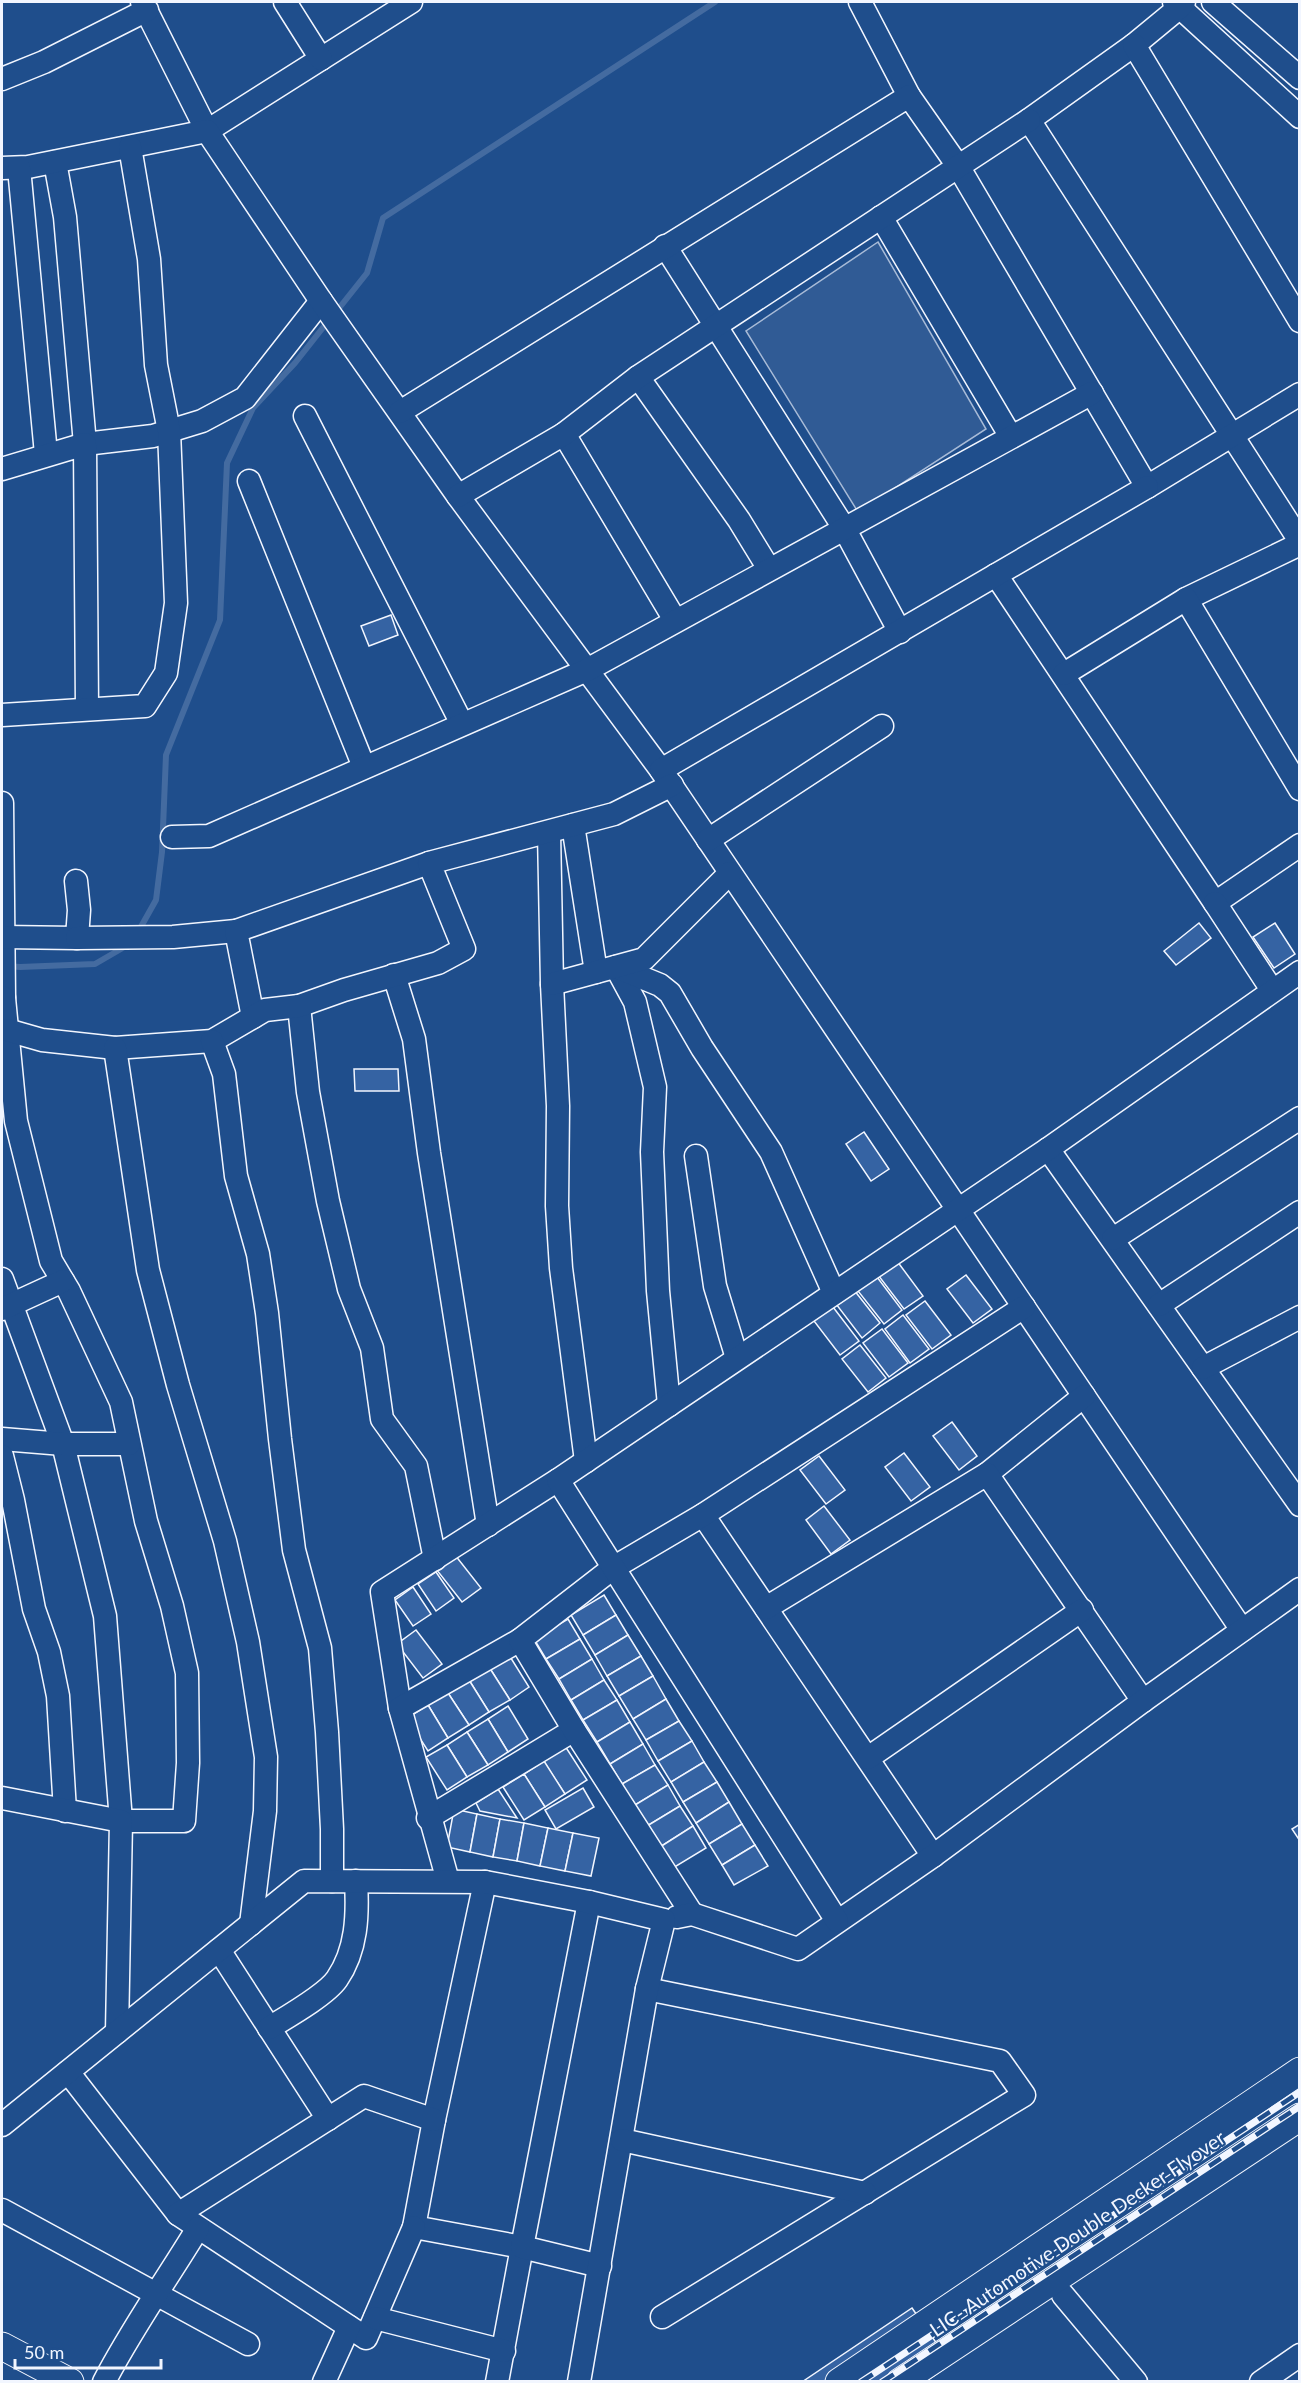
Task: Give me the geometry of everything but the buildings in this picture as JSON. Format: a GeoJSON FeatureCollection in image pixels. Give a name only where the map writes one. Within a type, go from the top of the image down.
{"type":"FeatureCollection","features":[{"type":"Feature","properties":{"kind":"main road"},"geometry":{"type":"LineString","coordinates":[[839,2382],[1299,2071]]}},
{"type":"Feature","properties":{"kind":"main road","name":"LIC- Automotive Double Decker Flyover"},"geometry":{"type":"LineString","coordinates":[[855,2382],[1299,2084]]}},
{"type":"Feature","properties":{"kind":"main road","name":"LIC- Automotive Double Decker Flyover"},"geometry":{"type":"LineString","coordinates":[[900,2382],[1299,2117]]}},
{"type":"Feature","properties":{"kind":"main road"},"geometry":{"type":"LineString","coordinates":[[934,2382],[1299,2138]]}},
{"type":"Feature","properties":{"kind":"main road"},"geometry":{"type":"LineString","coordinates":[[2,2346],[64,2380]]}},
{"type":"Feature","properties":{"kind":"street"},"geometry":{"type":"LineString","coordinates":[[285,2],[321,59]]}},
{"type":"Feature","properties":{"kind":"street"},"geometry":{"type":"LineString","coordinates":[[860,2],[909,96],[958,166],[1147,487]]}},
{"type":"Feature","properties":{"kind":"street"},"geometry":{"type":"LineString","coordinates":[[1213,2],[1299,78]]}},
{"type":"Feature","properties":{"kind":"street"},"geometry":{"type":"LineString","coordinates":[[458,496],[564,434],[638,377],[1029,120],[1134,45],[1179,3],[1299,117]]}},
{"type":"Feature","properties":{"kind":"street"},"geometry":{"type":"LineString","coordinates":[[46,454],[10,168],[55,162],[207,131],[321,59],[397,5]]}},
{"type":"Feature","properties":{"kind":"street"},"geometry":{"type":"LineString","coordinates":[[2,79],[44,62],[144,6],[207,131],[329,312],[458,496],[666,778],[1242,1630]]}},
{"type":"Feature","properties":{"kind":"street"},"geometry":{"type":"LineString","coordinates":[[1134,45],[1299,321]]}},
{"type":"Feature","properties":{"kind":"street"},"geometry":{"type":"LineString","coordinates":[[400,412],[909,96]]}},
{"type":"Feature","properties":{"kind":"street"},"geometry":{"type":"LineString","coordinates":[[1029,120],[1299,542],[1186,599],[1064,674]]}},
{"type":"Feature","properties":{"kind":"street"},"geometry":{"type":"LineString","coordinates":[[2,714],[145,706],[166,673],[176,603],[169,431],[156,365],[149,259],[130,147]]}},
{"type":"Feature","properties":{"kind":"street"},"geometry":{"type":"LineString","coordinates":[[55,162],[65,217],[85,444],[87,709]]}},
{"type":"Feature","properties":{"kind":"street"},"geometry":{"type":"LineString","coordinates":[[881,217],[1011,437]]}},
{"type":"Feature","properties":{"kind":"street"},"geometry":{"type":"LineString","coordinates":[[665,246],[844,528],[900,632]]}},
{"type":"Feature","properties":{"kind":"street"},"geometry":{"type":"LineString","coordinates":[[2,469],[85,444],[153,436],[202,421],[244,398],[329,312]]}},
{"type":"Feature","properties":{"kind":"street"},"geometry":{"type":"LineString","coordinates":[[638,377],[739,520],[769,569]]}},
{"type":"Feature","properties":{"kind":"street"},"geometry":{"type":"LineString","coordinates":[[172,837],[209,836],[586,670],[1092,393]]}},
{"type":"Feature","properties":{"kind":"street"},"geometry":{"type":"LineString","coordinates":[[3,937],[173,937],[236,931],[429,863],[614,814],[666,778],[900,632],[1147,487],[1299,394]]}},
{"type":"Feature","properties":{"kind":"street"},"geometry":{"type":"LineString","coordinates":[[305,416],[462,724]]}},
{"type":"Feature","properties":{"kind":"street"},"geometry":{"type":"LineString","coordinates":[[564,434],[675,620]]}},
{"type":"Feature","properties":{"kind":"street"},"geometry":{"type":"LineString","coordinates":[[249,481],[364,767]]}},
{"type":"Feature","properties":{"kind":"street"},"geometry":{"type":"LineString","coordinates":[[996,575],[1272,990]]}},
{"type":"Feature","properties":{"kind":"street"},"geometry":{"type":"LineString","coordinates":[[1186,599],[1299,789]]}},
{"type":"Feature","properties":{"kind":"street"},"geometry":{"type":"LineString","coordinates":[[708,840],[882,726]]}},
{"type":"Feature","properties":{"kind":"street"},"geometry":{"type":"LineString","coordinates":[[2,803],[3,998],[16,1121],[51,1261],[63,1281],[121,1402],[146,1521],[172,1606],[187,1673],[188,1763],[184,1821],[121,1821],[2,1798]]}},
{"type":"Feature","properties":{"kind":"street"},"geometry":{"type":"LineString","coordinates":[[573,825],[606,969],[635,1002],[655,1087],[652,1164],[658,1291],[669,1405]]}},
{"type":"Feature","properties":{"kind":"street"},"geometry":{"type":"LineString","coordinates":[[549,832],[552,984],[558,1106],[557,1206],[561,1258],[586,1461]]}},
{"type":"Feature","properties":{"kind":"street"},"geometry":{"type":"LineString","coordinates":[[1215,903],[1299,845]]}},
{"type":"Feature","properties":{"kind":"street"},"geometry":{"type":"LineString","coordinates":[[7,1030],[42,1040],[115,1048],[212,1041],[265,1010],[299,1006],[438,963],[464,949],[429,863]]}},
{"type":"Feature","properties":{"kind":"street"},"geometry":{"type":"LineString","coordinates":[[552,984],[644,959],[730,873]]}},
{"type":"Feature","properties":{"kind":"street"},"geometry":{"type":"LineString","coordinates":[[76,881],[79,909],[77,938]]}},
{"type":"Feature","properties":{"kind":"street"},"geometry":{"type":"LineString","coordinates":[[236,931],[253,1017]]}},
{"type":"Feature","properties":{"kind":"street"},"geometry":{"type":"LineString","coordinates":[[606,969],[660,985],[670,993],[702,1048],[771,1152],[834,1293]]}},
{"type":"Feature","properties":{"kind":"street"},"geometry":{"type":"LineString","coordinates":[[448,1881],[428,1818],[400,1708],[382,1592],[558,1480],[1048,1149],[1299,972]]}},
{"type":"Feature","properties":{"kind":"street"},"geometry":{"type":"LineString","coordinates":[[394,975],[414,1039],[429,1153],[488,1525]]}},
{"type":"Feature","properties":{"kind":"street"},"geometry":{"type":"LineString","coordinates":[[299,1006],[308,1092],[328,1201],[349,1289],[372,1348],[382,1419],[416,1466],[435,1559]]}},
{"type":"Feature","properties":{"kind":"street"},"geometry":{"type":"LineString","coordinates":[[212,1041],[224,1074],[236,1176],[258,1254],[267,1313],[294,1550],[320,1648],[328,1743],[332,1881]]}},
{"type":"Feature","properties":{"kind":"street"},"geometry":{"type":"LineString","coordinates":[[115,1048],[148,1270],[178,1385],[225,1541],[252,1665],[266,1757],[265,1812],[252,1924]]}},
{"type":"Feature","properties":{"kind":"street"},"geometry":{"type":"LineString","coordinates":[[1113,1239],[1297,1126]]}},
{"type":"Feature","properties":{"kind":"street"},"geometry":{"type":"LineString","coordinates":[[1048,1149],[1299,1505]]}},
{"type":"Feature","properties":{"kind":"street"},"geometry":{"type":"LineString","coordinates":[[696,1156],[715,1286],[737,1358]]}},
{"type":"Feature","properties":{"kind":"street"},"geometry":{"type":"LineString","coordinates":[[1159,1305],[1299,1212]]}},
{"type":"Feature","properties":{"kind":"street"},"geometry":{"type":"LineString","coordinates":[[2,1279],[6,1307],[63,1444],[105,1616],[121,1821],[117,2032]]}},
{"type":"Feature","properties":{"kind":"street"},"geometry":{"type":"LineString","coordinates":[[6,1307],[63,1281]]}},
{"type":"Feature","properties":{"kind":"street"},"geometry":{"type":"LineString","coordinates":[[400,1708],[520,1640],[612,1568],[703,1515],[1024,1307]]}},
{"type":"Feature","properties":{"kind":"street"},"geometry":{"type":"LineString","coordinates":[[1203,1368],[1299,1317]]}},
{"type":"Feature","properties":{"kind":"street"},"geometry":{"type":"LineString","coordinates":[[766,1608],[987,1474],[1084,1396]]}},
{"type":"Feature","properties":{"kind":"street"},"geometry":{"type":"LineString","coordinates":[[2,1440],[63,1444],[129,1444]]}},
{"type":"Feature","properties":{"kind":"street"},"geometry":{"type":"LineString","coordinates":[[2,1456],[34,1609],[49,1652],[58,1696],[65,1810]]}},
{"type":"Feature","properties":{"kind":"street"},"geometry":{"type":"LineString","coordinates":[[987,1474],[1143,1701]]}},
{"type":"Feature","properties":{"kind":"street"},"geometry":{"type":"LineString","coordinates":[[558,1480],[837,1922]]}},
{"type":"Feature","properties":{"kind":"street"},"geometry":{"type":"LineString","coordinates":[[703,1515],[933,1856]]}},
{"type":"Feature","properties":{"kind":"street"},"geometry":{"type":"LineString","coordinates":[[2,2125],[304,1881],[485,1882],[589,1902],[664,1920],[692,1914],[798,1949],[933,1856],[1299,1589]]}},
{"type":"Feature","properties":{"kind":"street"},"geometry":{"type":"LineString","coordinates":[[868,1758],[1082,1610]]}},
{"type":"Feature","properties":{"kind":"street"},"geometry":{"type":"LineString","coordinates":[[520,1640],[574,1730],[692,1914]]}},
{"type":"Feature","properties":{"kind":"street"},"geometry":{"type":"LineString","coordinates":[[428,1818],[574,1730]]}},
{"type":"Feature","properties":{"kind":"street"},"geometry":{"type":"LineString","coordinates":[[269,2028],[304,2006],[337,1980],[353,1944],[358,1916],[356,1881]]}},
{"type":"Feature","properties":{"kind":"street"},"geometry":{"type":"LineString","coordinates":[[68,2072],[178,2214],[366,2338],[414,2227],[434,2120],[485,1882]]}},
{"type":"Feature","properties":{"kind":"street"},"geometry":{"type":"LineString","coordinates":[[497,2382],[589,1902]]}},
{"type":"Feature","properties":{"kind":"street"},"geometry":{"type":"LineString","coordinates":[[579,2382],[647,1989],[664,1920]]}},
{"type":"Feature","properties":{"kind":"street"},"geometry":{"type":"LineString","coordinates":[[219,1950],[328,2119]]}},
{"type":"Feature","properties":{"kind":"street"},"geometry":{"type":"LineString","coordinates":[[647,1989],[1000,2061],[1024,2095],[662,2317]]}},
{"type":"Feature","properties":{"kind":"street"},"geometry":{"type":"LineString","coordinates":[[178,2214],[364,2096],[434,2120]]}},
{"type":"Feature","properties":{"kind":"street"},"geometry":{"type":"LineString","coordinates":[[622,2140],[865,2193]]}},
{"type":"Feature","properties":{"kind":"street"},"geometry":{"type":"LineString","coordinates":[[2,2210],[248,2344]]}},
{"type":"Feature","properties":{"kind":"street"},"geometry":{"type":"LineString","coordinates":[[414,2227],[522,2247],[600,2266]]}},
{"type":"Feature","properties":{"kind":"street"},"geometry":{"type":"LineString","coordinates":[[104,2382],[126,2341],[158,2295],[198,2228]]}},
{"type":"Feature","properties":{"kind":"street"},"geometry":{"type":"LineString","coordinates":[[1063,2295],[1137,2382]]}},
{"type":"Feature","properties":{"kind":"street"},"geometry":{"type":"LineString","coordinates":[[375,2318],[504,2351]]}},
{"type":"Feature","properties":{"kind":"street"},"geometry":{"type":"LineString","coordinates":[[324,2382],[349,2327]]}},
{"type":"Feature","properties":{"kind":"street"},"geometry":{"type":"LineString","coordinates":[[1261,2382],[1299,2355]]}},
{"type":"Feature","properties":{"kind":"shaded area"},"geometry":{"type":"Polygon","coordinates":[[[878,242],[986,429],[858,512],[746,331],[878,242]]]}},
{"type":"Feature","properties":{"kind":"waterway"},"geometry":{"type":"LineString","coordinates":[[336,312],[367,273],[383,218],[715,2]]}},
{"type":"Feature","properties":{"kind":"waterway"},"geometry":{"type":"LineString","coordinates":[[138,932],[156,900],[162,852],[166,755],[220,620],[227,463],[253,408],[295,363],[329,320]]}},
{"type":"Feature","properties":{"kind":"waterway"},"geometry":{"type":"LineString","coordinates":[[7,966],[95,964],[126,946]]}},
{"type":"Feature","properties":{"kind":"railway"},"geometry":{"type":"LineString","coordinates":[[861,2382],[1300,2092]]}},
{"type":"Feature","properties":{"kind":"railway"},"geometry":{"type":"LineString","coordinates":[[882,2382],[1300,2106]]}}]}
